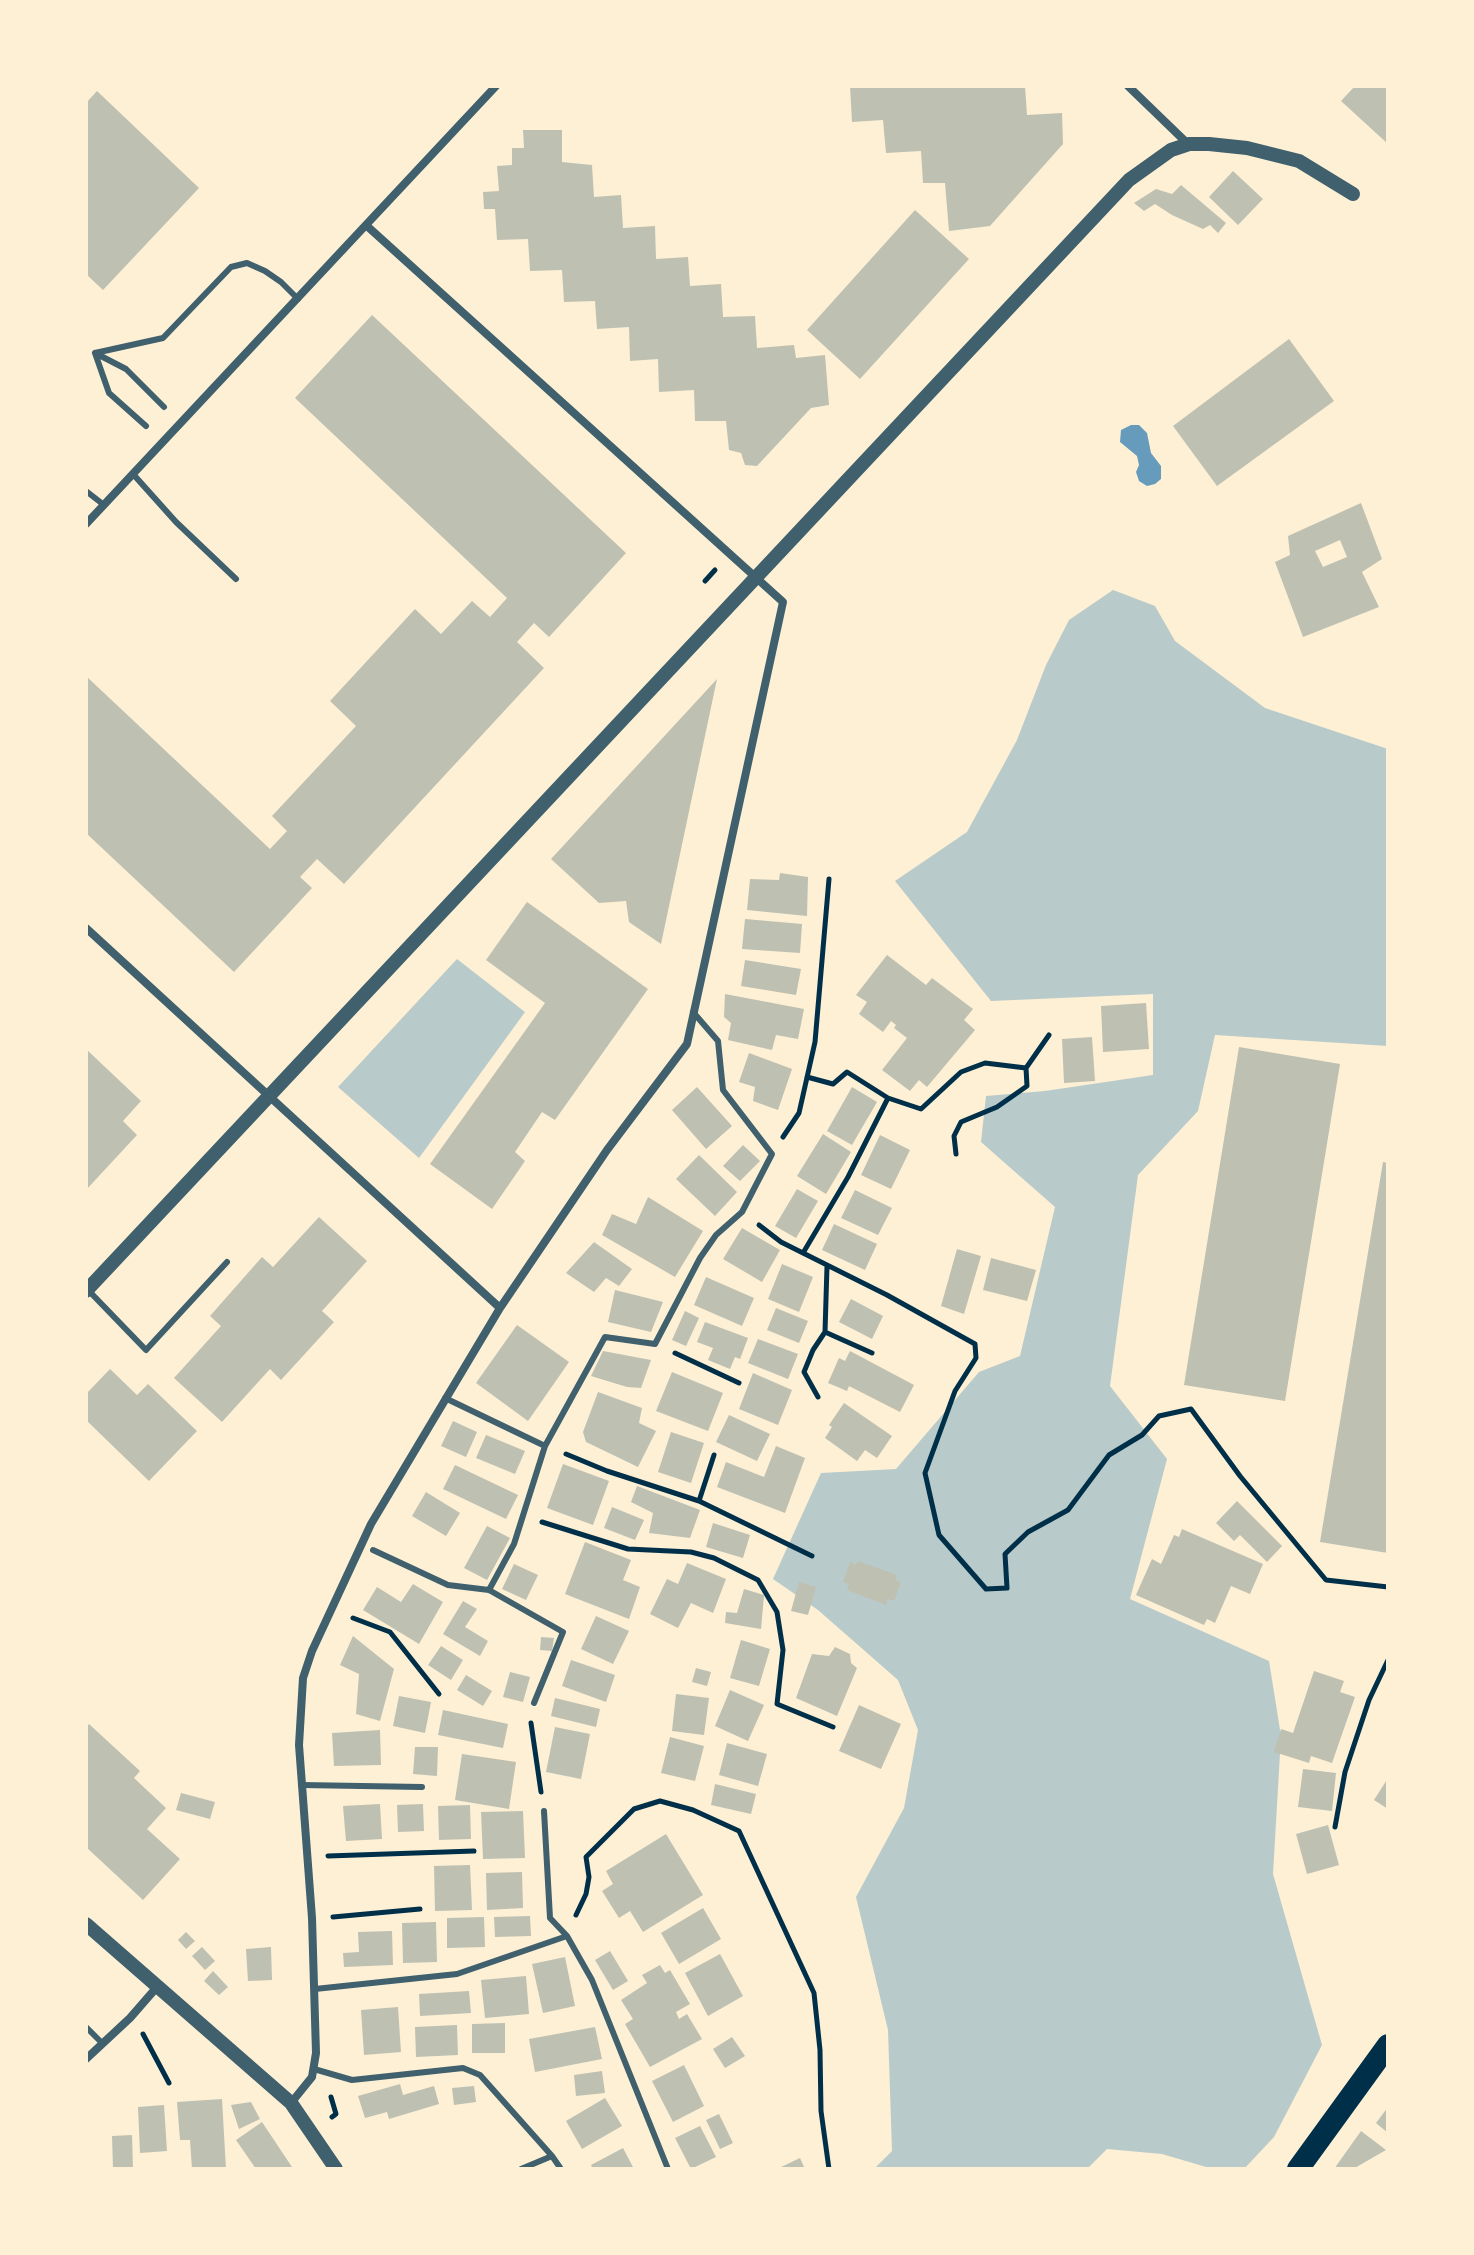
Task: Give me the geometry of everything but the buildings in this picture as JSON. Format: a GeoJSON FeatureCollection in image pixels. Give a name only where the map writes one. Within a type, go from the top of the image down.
{"type":"FeatureCollection","features":[{"type":"Feature","properties":{"kind":"highway"},"geometry":{"type":"LineString","coordinates":[[1298,2169],[1388,2045]]}},
{"type":"Feature","properties":{"kind":"street"},"geometry":{"type":"LineString","coordinates":[[86,524],[496,86]]}},
{"type":"Feature","properties":{"kind":"street"},"geometry":{"type":"LineString","coordinates":[[1128,86],[1189,144]]}},
{"type":"Feature","properties":{"kind":"street"},"geometry":{"type":"LineString","coordinates":[[86,1290],[1129,180],[1158,157],[1189,144],[1247,148],[1288,158],[1353,194]]}},
{"type":"Feature","properties":{"kind":"street"},"geometry":{"type":"LineString","coordinates":[[291,2103],[312,2077],[316,2042],[312,1918],[299,1745],[303,1678],[330,1609],[371,1524],[445,1398],[500,1308],[607,1150],[687,1044],[783,602],[367,226]]}},
{"type":"Feature","properties":{"kind":"street"},"geometry":{"type":"LineString","coordinates":[[86,928],[500,1308]]}},
{"type":"Feature","properties":{"kind":"street"},"geometry":{"type":"LineString","coordinates":[[86,1924],[291,2103],[336,2169]]}},
{"type":"Feature","properties":{"kind":"street"},"geometry":{"type":"LineString","coordinates":[[86,2059],[130,2018],[157,1987]]}},
{"type":"Feature","properties":{"kind":"lane"},"geometry":{"type":"LineString","coordinates":[[95,353],[163,338],[231,267],[247,263],[265,271],[298,299]]}},
{"type":"Feature","properties":{"kind":"lane"},"geometry":{"type":"LineString","coordinates":[[95,353],[126,369],[164,407]]}},
{"type":"Feature","properties":{"kind":"lane"},"geometry":{"type":"LineString","coordinates":[[95,353],[109,393],[146,426]]}},
{"type":"Feature","properties":{"kind":"lane"},"geometry":{"type":"LineString","coordinates":[[133,474],[176,522],[236,579]]}},
{"type":"Feature","properties":{"kind":"lane"},"geometry":{"type":"LineString","coordinates":[[86,491],[104,505]]}},
{"type":"Feature","properties":{"kind":"lane"},"geometry":{"type":"LineString","coordinates":[[489,1590],[514,1544],[545,1446],[605,1337],[655,1344],[716,1235],[742,1212],[772,1154],[723,1090],[718,1041],[693,1012]]}},
{"type":"Feature","properties":{"kind":"lane"},"geometry":{"type":"LineString","coordinates":[[86,1290],[146,1350],[227,1262]]}},
{"type":"Feature","properties":{"kind":"lane"},"geometry":{"type":"LineString","coordinates":[[445,1398],[545,1446]]}},
{"type":"Feature","properties":{"kind":"lane"},"geometry":{"type":"LineString","coordinates":[[373,1550],[448,1585],[489,1590],[563,1632],[534,1703]]}},
{"type":"Feature","properties":{"kind":"lane"},"geometry":{"type":"LineString","coordinates":[[301,1785],[422,1787]]}},
{"type":"Feature","properties":{"kind":"lane"},"geometry":{"type":"LineString","coordinates":[[544,1811],[550,1918],[567,1936],[592,1980],[668,2169]]}},
{"type":"Feature","properties":{"kind":"lane"},"geometry":{"type":"LineString","coordinates":[[315,1989],[457,1974],[567,1936]]}},
{"type":"Feature","properties":{"kind":"lane"},"geometry":{"type":"LineString","coordinates":[[86,2027],[102,2043]]}},
{"type":"Feature","properties":{"kind":"lane"},"geometry":{"type":"LineString","coordinates":[[314,2069],[352,2080],[463,2068],[480,2075],[561,2169]]}},
{"type":"Feature","properties":{"kind":"lane"},"geometry":{"type":"LineString","coordinates":[[521,2169],[552,2156]]}},
{"type":"Feature","properties":{"kind":"path"},"geometry":{"type":"LineString","coordinates":[[772,1154],[799,1113],[815,1042],[829,879]]}},
{"type":"Feature","properties":{"kind":"path"},"geometry":{"type":"LineString","coordinates":[[956,1154],[954,1136],[961,1122],[997,1107],[1027,1086],[1026,1068],[1049,1035]]}},
{"type":"Feature","properties":{"kind":"path"},"geometry":{"type":"LineString","coordinates":[[807,1077],[833,1084],[847,1072],[888,1098],[921,1109],[961,1072],[985,1063],[1026,1068]]}},
{"type":"Feature","properties":{"kind":"path"},"geometry":{"type":"LineString","coordinates":[[803,1253],[848,1177],[888,1098]]}},
{"type":"Feature","properties":{"kind":"path"},"geometry":{"type":"LineString","coordinates":[[742,1212],[781,1242],[887,1295],[975,1344],[976,1358],[955,1391],[925,1473],[939,1535],[986,1589],[1007,1588],[1005,1554],[1028,1532],[1068,1510],[1109,1455],[1142,1435],[1159,1416],[1191,1409],[1240,1476],[1326,1580],[1388,1587]]}},
{"type":"Feature","properties":{"kind":"path"},"geometry":{"type":"LineString","coordinates":[[818,1397],[804,1372],[825,1332],[827,1266]]}},
{"type":"Feature","properties":{"kind":"path"},"geometry":{"type":"LineString","coordinates":[[825,1332],[872,1353]]}},
{"type":"Feature","properties":{"kind":"path"},"geometry":{"type":"LineString","coordinates":[[655,1344],[739,1383]]}},
{"type":"Feature","properties":{"kind":"path"},"geometry":{"type":"LineString","coordinates":[[545,1446],[607,1471],[699,1501],[812,1556]]}},
{"type":"Feature","properties":{"kind":"path"},"geometry":{"type":"LineString","coordinates":[[699,1501],[714,1455]]}},
{"type":"Feature","properties":{"kind":"path"},"geometry":{"type":"LineString","coordinates":[[540,1522],[628,1549],[703,1555],[758,1580],[777,1612],[783,1650],[777,1704],[833,1727]]}},
{"type":"Feature","properties":{"kind":"path"},"geometry":{"type":"LineString","coordinates":[[330,1609],[390,1632],[439,1694]]}},
{"type":"Feature","properties":{"kind":"path"},"geometry":{"type":"LineString","coordinates":[[1335,1827],[1345,1772],[1369,1700],[1388,1660]]}},
{"type":"Feature","properties":{"kind":"path"},"geometry":{"type":"LineString","coordinates":[[534,1703],[530,1717],[544,1811]]}},
{"type":"Feature","properties":{"kind":"path"},"geometry":{"type":"LineString","coordinates":[[567,1936],[586,1894],[589,1877],[586,1857],[634,1809],[660,1801],[693,1810],[739,1831],[814,1993],[820,2050],[821,2111],[829,2169]]}},
{"type":"Feature","properties":{"kind":"path"},"geometry":{"type":"LineString","coordinates":[[307,1857],[474,1851]]}},
{"type":"Feature","properties":{"kind":"path"},"geometry":{"type":"LineString","coordinates":[[312,1918],[420,1909]]}},
{"type":"Feature","properties":{"kind":"shaded area"},"geometry":{"type":"Polygon","coordinates":[[[1113,590],[1155,606],[1175,641],[1265,708],[1388,749],[1388,1046],[1215,1035],[1198,1111],[1138,1175],[1110,1386],[1167,1459],[1130,1599],[1269,1661],[1281,1736],[1273,1874],[1322,2045],[1274,2137],[1244,2169],[1213,2169],[1162,2154],[1107,2149],[1087,2169],[874,2169],[892,2151],[888,2030],[856,1897],[904,1808],[918,1730],[898,1680],[818,1610],[773,1579],[821,1473],[896,1469],[979,1372],[1020,1356],[1055,1207],[981,1142],[986,1096],[1045,1091],[1153,1075],[1153,994],[991,1001],[895,881],[967,832],[1017,740],[1046,665],[1069,620],[1113,590]]]}},
{"type":"Feature","properties":{"kind":"shaded area"},"geometry":{"type":"Polygon","coordinates":[[[457,959],[525,1012],[419,1158],[338,1087],[457,959]]]}},
{"type":"Feature","properties":{"kind":"water"},"geometry":{"type":"Polygon","coordinates":[[[1139,425],[1147,433],[1151,453],[1161,466],[1161,479],[1155,484],[1147,486],[1139,481],[1137,456],[1120,442],[1121,430],[1139,425]]]}}]}
